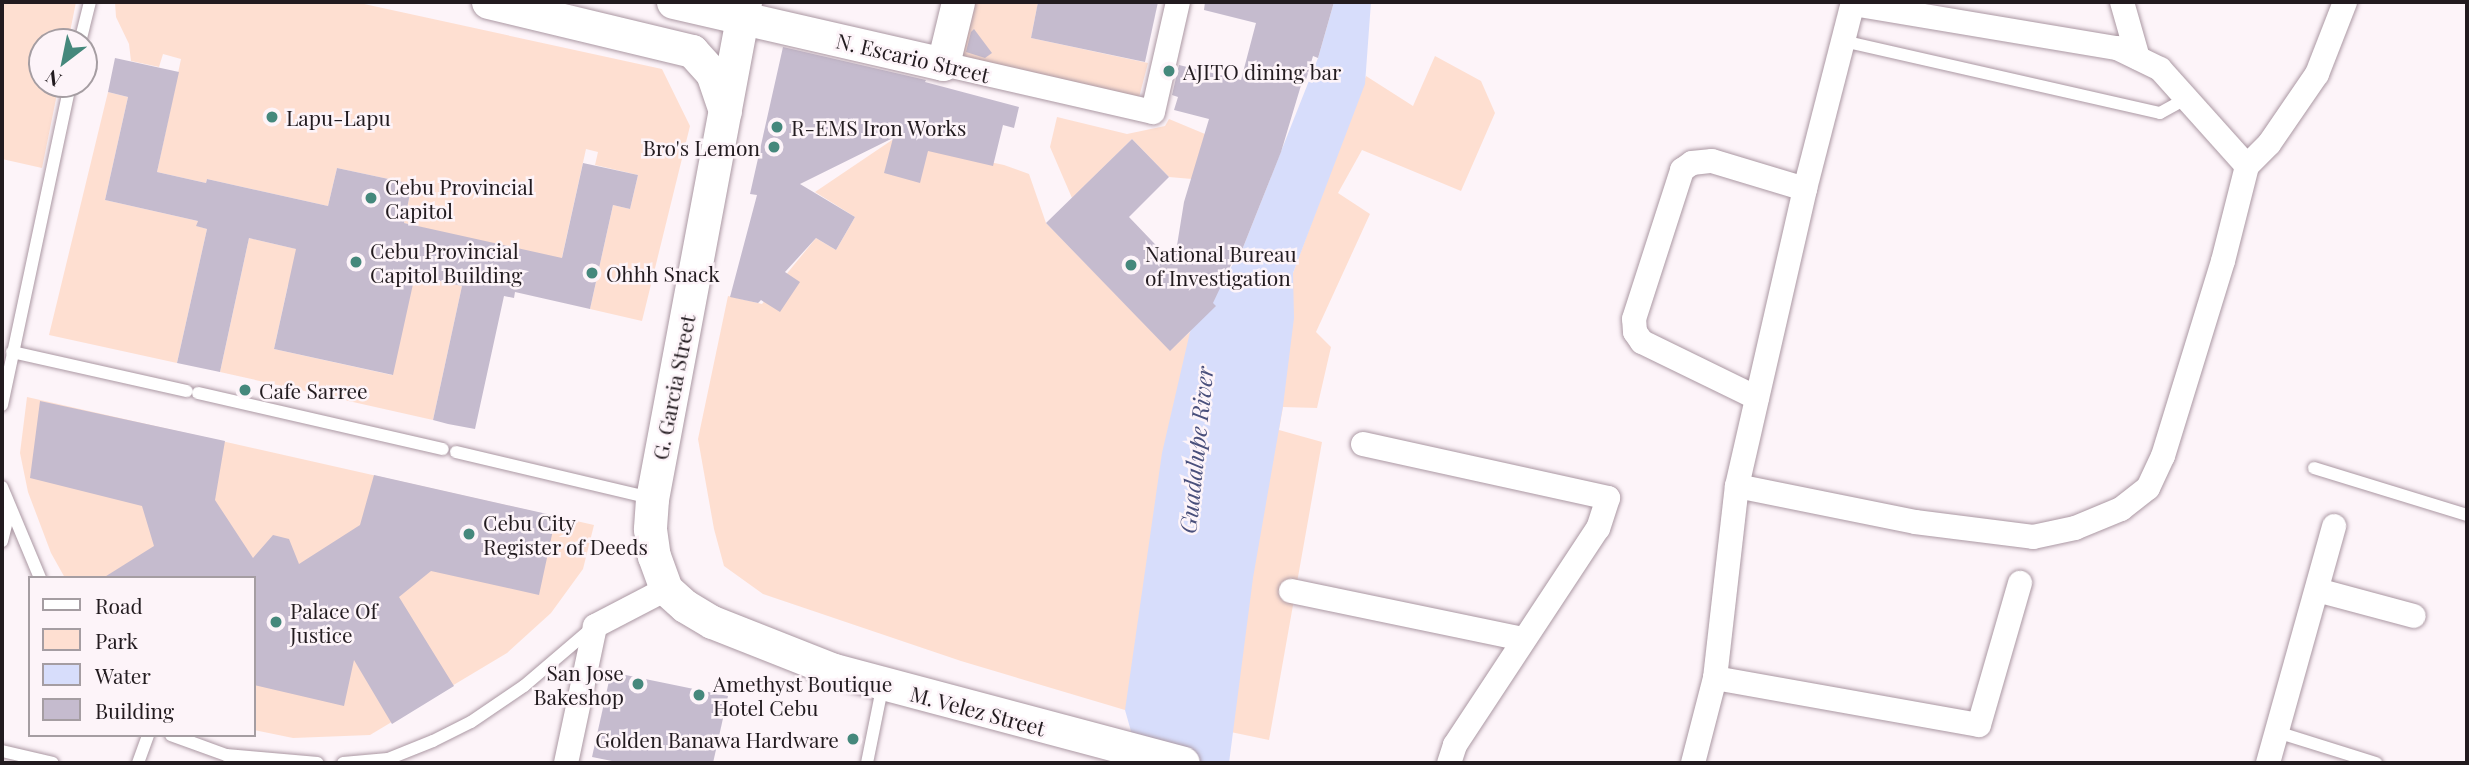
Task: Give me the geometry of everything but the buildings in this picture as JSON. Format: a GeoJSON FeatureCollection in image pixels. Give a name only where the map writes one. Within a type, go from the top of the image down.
{"type":"FeatureCollection","features":[{"type":"Feature","properties":{"kind":"main road"},"geometry":{"type":"LineString","coordinates":[[488,2],[692,51],[712,73],[724,111]]}},
{"type":"Feature","properties":{"kind":"main road","name":"N. Escario Street"},"geometry":{"type":"LineString","coordinates":[[673,2],[743,10],[943,64]]}},
{"type":"Feature","properties":{"kind":"main road"},"geometry":{"type":"LineString","coordinates":[[943,64],[958,2]]}},
{"type":"Feature","properties":{"kind":"main road","name":"G. Garcia Street"},"geometry":{"type":"LineString","coordinates":[[666,589],[652,543],[652,499],[743,10]]}},
{"type":"Feature","properties":{"kind":"main road","name":"M. Velez Street"},"geometry":{"type":"LineString","coordinates":[[666,589],[703,616],[746,637],[834,670],[1183,763]]}},
{"type":"Feature","properties":{"kind":"street","name":"N. Escario Street"},"geometry":{"type":"LineString","coordinates":[[943,64],[1153,112],[1178,2]]}},
{"type":"Feature","properties":{"kind":"street"},"geometry":{"type":"LineString","coordinates":[[2122,2],[2138,58]]}},
{"type":"Feature","properties":{"kind":"street"},"geometry":{"type":"LineString","coordinates":[[1737,486],[1915,522],[2033,537],[2075,527],[2121,509],[2148,488],[2163,456],[2227,248],[2247,166],[2269,144],[2318,75],[2345,2]]}},
{"type":"Feature","properties":{"kind":"street"},"geometry":{"type":"LineString","coordinates":[[1693,763],[1715,678],[1737,486],[1805,188],[1853,3],[2117,48],[2160,69],[2247,166]]}},
{"type":"Feature","properties":{"kind":"street"},"geometry":{"type":"LineString","coordinates":[[1756,398],[1642,342],[1635,331],[1634,319],[1682,170],[1692,163],[1712,161],[1805,188]]}},
{"type":"Feature","properties":{"kind":"street"},"geometry":{"type":"LineString","coordinates":[[1363,444],[1608,498],[1598,528],[1455,745],[1449,763]]}},
{"type":"Feature","properties":{"kind":"street"},"geometry":{"type":"LineString","coordinates":[[2268,763],[2334,526]]}},
{"type":"Feature","properties":{"kind":"street"},"geometry":{"type":"LineString","coordinates":[[1715,678],[1979,724],[2020,583]]}},
{"type":"Feature","properties":{"kind":"street"},"geometry":{"type":"LineString","coordinates":[[566,763],[596,626],[666,589]]}},
{"type":"Feature","properties":{"kind":"street"},"geometry":{"type":"LineString","coordinates":[[2317,590],[2414,616]]}},
{"type":"Feature","properties":{"kind":"street"},"geometry":{"type":"LineString","coordinates":[[1291,591],[1523,639]]}},
{"type":"Feature","properties":{"kind":"lane"},"geometry":{"type":"LineString","coordinates":[[84,28],[90,2]]}},
{"type":"Feature","properties":{"kind":"lane"},"geometry":{"type":"LineString","coordinates":[[1843,41],[2160,113],[2185,99]]}},
{"type":"Feature","properties":{"kind":"lane"},"geometry":{"type":"LineString","coordinates":[[2,405],[67,98]]}},
{"type":"Feature","properties":{"kind":"lane"},"geometry":{"type":"LineString","coordinates":[[12,352],[443,449]]}},
{"type":"Feature","properties":{"kind":"lane"},"geometry":{"type":"LineString","coordinates":[[456,452],[652,499]]}},
{"type":"Feature","properties":{"kind":"lane"},"geometry":{"type":"LineString","coordinates":[[2315,468],[2467,515]]}},
{"type":"Feature","properties":{"kind":"lane"},"geometry":{"type":"LineString","coordinates":[[2,487],[39,576]]}},
{"type":"Feature","properties":{"kind":"lane"},"geometry":{"type":"LineString","coordinates":[[2,541],[10,507]]}},
{"type":"Feature","properties":{"kind":"lane"},"geometry":{"type":"LineString","coordinates":[[343,763],[388,759],[471,722],[524,686],[596,626]]}},
{"type":"Feature","properties":{"kind":"lane"},"geometry":{"type":"LineString","coordinates":[[867,763],[883,684]]}},
{"type":"Feature","properties":{"kind":"lane"},"geometry":{"type":"LineString","coordinates":[[2277,732],[2375,763]]}},
{"type":"Feature","properties":{"kind":"lane"},"geometry":{"type":"LineString","coordinates":[[138,763],[147,737]]}},
{"type":"Feature","properties":{"kind":"lane"},"geometry":{"type":"LineString","coordinates":[[176,737],[227,759],[318,763]]}},
{"type":"Feature","properties":{"kind":"lane"},"geometry":{"type":"LineString","coordinates":[[2,751],[53,763]]}},
{"type":"Feature","properties":{"kind":"green space"},"geometry":{"type":"Polygon","coordinates":[[[2,2],[76,2],[71,28],[28,28],[28,98],[56,98],[42,168],[2,159],[2,2]]]}},
{"type":"Feature","properties":{"kind":"green space"},"geometry":{"type":"Polygon","coordinates":[[[115,2],[355,2],[662,69],[690,126],[642,321],[590,309],[613,205],[630,209],[638,175],[595,165],[598,152],[586,149],[561,262],[404,223],[412,184],[337,168],[328,206],[207,179],[206,183],[157,172],[181,59],[163,54],[159,67],[131,61],[129,44],[116,17],[115,2]]]}},
{"type":"Feature","properties":{"kind":"green space"},"geometry":{"type":"Polygon","coordinates":[[[967,2],[1038,2],[1031,38],[1148,63],[1137,105],[956,56],[967,2]]]}},
{"type":"Feature","properties":{"kind":"green space"},"geometry":{"type":"Polygon","coordinates":[[[1435,56],[1481,81],[1495,113],[1461,191],[1362,150],[1338,193],[1370,214],[1316,332],[1331,347],[1317,408],[1283,407],[1279,430],[1322,442],[1269,740],[1125,710],[961,661],[763,594],[724,566],[714,529],[698,439],[728,296],[762,304],[816,238],[836,250],[855,217],[815,192],[895,138],[899,143],[1004,165],[1029,174],[1046,223],[1170,350],[1190,332],[1293,273],[1366,76],[1413,106],[1435,56]]]}},
{"type":"Feature","properties":{"kind":"green space"},"geometry":{"type":"Polygon","coordinates":[[[108,92],[128,97],[105,200],[198,221],[197,226],[207,229],[177,363],[49,335],[108,92]]]}},
{"type":"Feature","properties":{"kind":"green space"},"geometry":{"type":"Polygon","coordinates":[[[1057,117],[1127,134],[1165,126],[1169,119],[1205,134],[1192,179],[1169,177],[1132,139],[1072,198],[1050,147],[1057,117]]]}},
{"type":"Feature","properties":{"kind":"green space"},"geometry":{"type":"Polygon","coordinates":[[[249,238],[318,254],[288,285],[274,349],[392,375],[394,271],[462,286],[433,420],[220,372],[249,238]]]}},
{"type":"Feature","properties":{"kind":"green space"},"geometry":{"type":"Polygon","coordinates":[[[27,397],[594,525],[583,569],[551,613],[507,653],[370,735],[293,738],[256,730],[256,576],[64,576],[51,553],[28,492],[20,453],[27,397]]]}},
{"type":"Feature","properties":{"kind":"water","name":"Guadalupe River"},"geometry":{"type":"Polygon","coordinates":[[[1334,2],[1371,2],[1365,84],[1293,273],[1294,318],[1283,406],[1253,578],[1229,763],[1140,763],[1125,710],[1162,453],[1190,332],[1242,250],[1318,58],[1334,2]]]}},
{"type":"Feature","properties":{"kind":"place","name":"AJITO dining bar"},"geometry":{"type":"Point","coordinates":[1169,71]}},
{"type":"Feature","properties":{"kind":"place","name":"Lapu-Lapu"},"geometry":{"type":"Point","coordinates":[272,117]}},
{"type":"Feature","properties":{"kind":"place","name":"R-EMS Iron Works"},"geometry":{"type":"Point","coordinates":[777,127]}},
{"type":"Feature","properties":{"kind":"place","name":"Bro's Lemon"},"geometry":{"type":"Point","coordinates":[774,147]}},
{"type":"Feature","properties":{"kind":"place","name":"Cebu Provincial Capitol"},"geometry":{"type":"Point","coordinates":[371,198]}},
{"type":"Feature","properties":{"kind":"place","name":"Cebu Provincial Capitol Building"},"geometry":{"type":"Point","coordinates":[356,262]}},
{"type":"Feature","properties":{"kind":"place","name":"National Bureau of Investigation"},"geometry":{"type":"Point","coordinates":[1131,265]}},
{"type":"Feature","properties":{"kind":"place","name":"Ohhh Snack"},"geometry":{"type":"Point","coordinates":[592,273]}},
{"type":"Feature","properties":{"kind":"place","name":"Cafe Sarree"},"geometry":{"type":"Point","coordinates":[245,390]}},
{"type":"Feature","properties":{"kind":"place","name":"Cebu City Register of Deeds"},"geometry":{"type":"Point","coordinates":[469,534]}},
{"type":"Feature","properties":{"kind":"place","name":"Palace Of Justice"},"geometry":{"type":"Point","coordinates":[276,622]}},
{"type":"Feature","properties":{"kind":"place","name":"San Jose Bakeshop"},"geometry":{"type":"Point","coordinates":[638,684]}},
{"type":"Feature","properties":{"kind":"place","name":"Amethyst Boutique Hotel Cebu"},"geometry":{"type":"Point","coordinates":[699,695]}},
{"type":"Feature","properties":{"kind":"place","name":"Golden Banawa Hardware"},"geometry":{"type":"Point","coordinates":[853,739]}}]}
